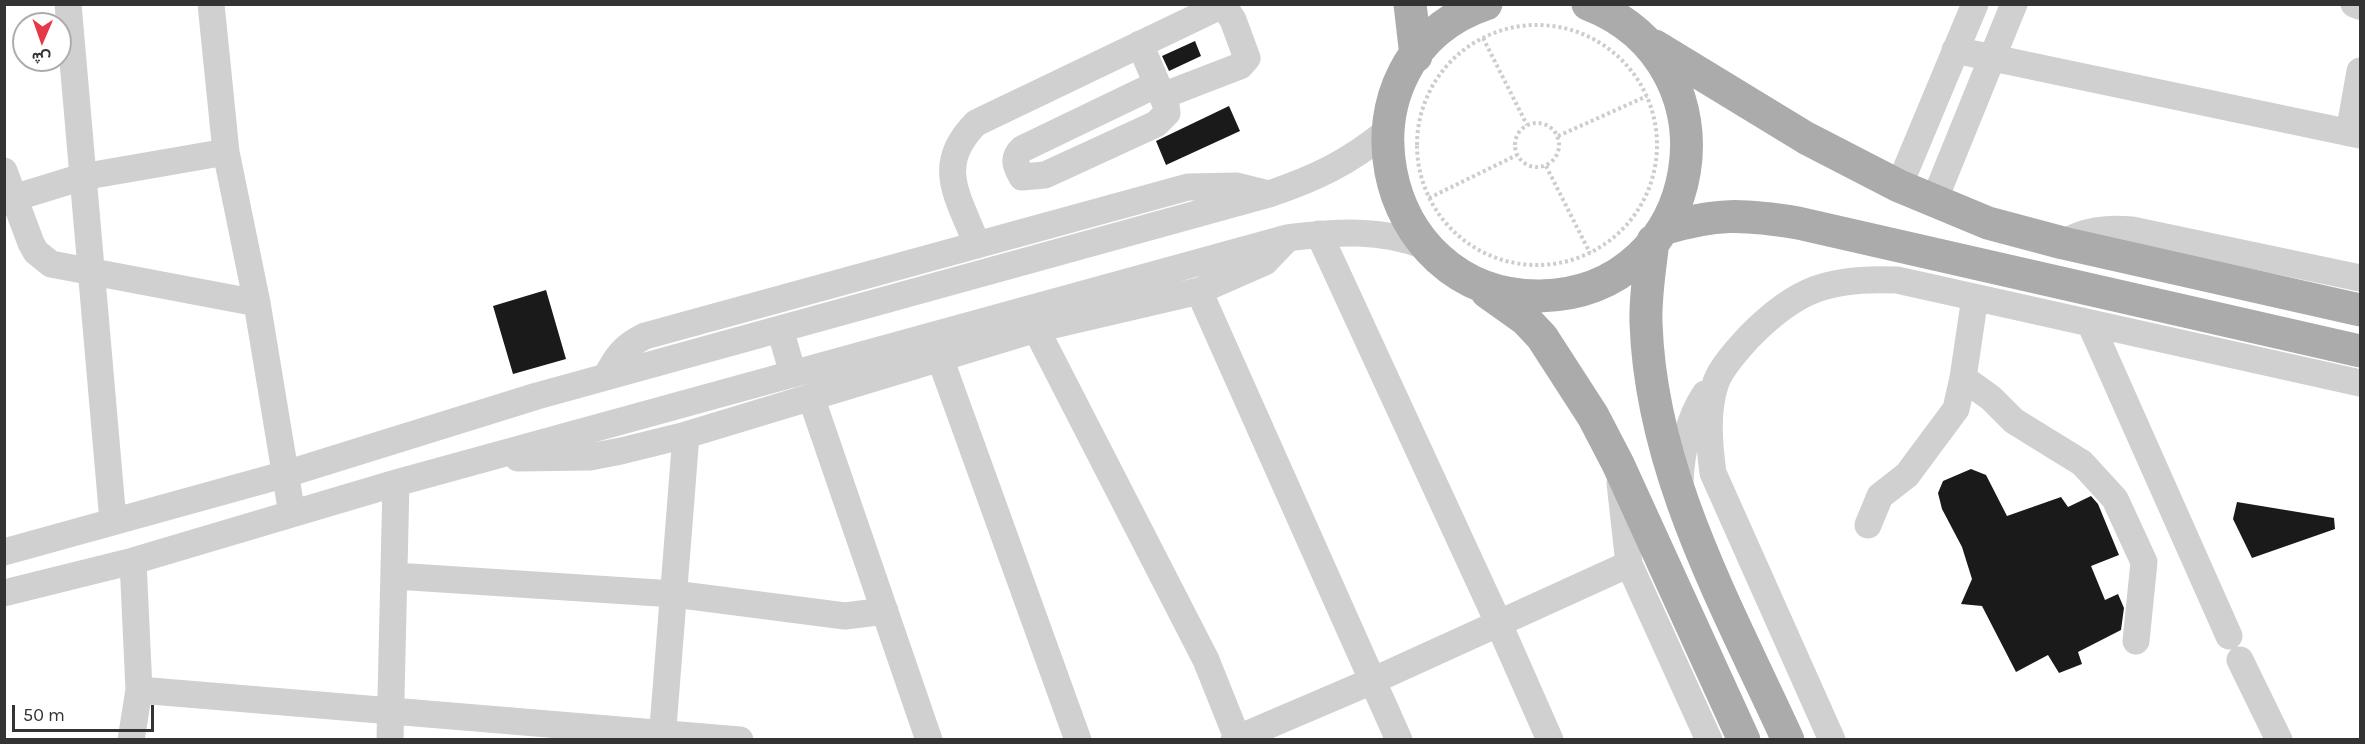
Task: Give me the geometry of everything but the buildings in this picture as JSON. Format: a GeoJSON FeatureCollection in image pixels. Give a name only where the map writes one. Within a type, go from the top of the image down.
{"type":"FeatureCollection","features":[{"type":"Feature","properties":{"kind":"main road"},"geometry":{"type":"LineString","coordinates":[[1410,4],[1416,56]]}},
{"type":"Feature","properties":{"kind":"main road"},"geometry":{"type":"LineString","coordinates":[[1486,4],[1445,27],[1416,56],[1394,99],[1387,131],[1388,162],[1395,193],[1408,222],[1427,248],[1525,319],[1542,337],[1593,416],[1618,464],[1744,740]]}},
{"type":"Feature","properties":{"kind":"main road"},"geometry":{"type":"LineString","coordinates":[[1594,6],[1806,138],[1899,186],[1988,223],[2063,243],[2361,310]]}},
{"type":"Feature","properties":{"kind":"main road"},"geometry":{"type":"LineString","coordinates":[[1468,279],[1503,292],[1521,295],[1540,296],[1576,291],[1594,285],[1626,267],[1658,235],[1680,194],[1688,155],[1688,135],[1683,106],[1672,79],[1651,46],[1636,32]]}},
{"type":"Feature","properties":{"kind":"main road"},"geometry":{"type":"LineString","coordinates":[[1658,235],[1693,220],[1734,214],[1798,223],[2361,351]]}},
{"type":"Feature","properties":{"kind":"main road"},"geometry":{"type":"LineString","coordinates":[[1658,235],[1646,322],[1650,372],[1665,452],[1679,496],[1788,740]]}},
{"type":"Feature","properties":{"kind":"street"},"geometry":{"type":"LineString","coordinates":[[68,4],[113,521]]}},
{"type":"Feature","properties":{"kind":"street"},"geometry":{"type":"LineString","coordinates":[[212,4],[226,153],[257,303],[292,514]]}},
{"type":"Feature","properties":{"kind":"street"},"geometry":{"type":"LineString","coordinates":[[1899,186],[1975,4]]}},
{"type":"Feature","properties":{"kind":"street"},"geometry":{"type":"LineString","coordinates":[[1934,201],[2014,4]]}},
{"type":"Feature","properties":{"kind":"street"},"geometry":{"type":"LineString","coordinates":[[1004,267],[986,243],[951,171],[954,152],[967,132],[983,118],[1218,7],[1225,8],[1233,20],[1247,53],[1244,63],[1160,90],[1022,149],[1015,158],[1022,177],[1037,178],[1156,124],[1167,113],[1160,90],[1140,44]]}},
{"type":"Feature","properties":{"kind":"street"},"geometry":{"type":"LineString","coordinates":[[1955,50],[1991,60],[2355,134],[2361,70]]}},
{"type":"Feature","properties":{"kind":"street"},"geometry":{"type":"LineString","coordinates":[[4,552],[286,474],[606,377],[1269,194],[1329,171],[1359,154],[1387,131]]}},
{"type":"Feature","properties":{"kind":"street"},"geometry":{"type":"LineString","coordinates":[[9,199],[82,177],[226,153]]}},
{"type":"Feature","properties":{"kind":"street"},"geometry":{"type":"LineString","coordinates":[[4,171],[9,199],[36,252],[51,264],[91,274],[257,303]]}},
{"type":"Feature","properties":{"kind":"street"},"geometry":{"type":"LineString","coordinates":[[606,377],[617,354],[629,343],[725,314],[1188,187],[1238,186],[1269,194]]}},
{"type":"Feature","properties":{"kind":"street"},"geometry":{"type":"LineString","coordinates":[[2063,243],[2083,232],[2108,229],[2132,230],[2361,278]]}},
{"type":"Feature","properties":{"kind":"street"},"geometry":{"type":"LineString","coordinates":[[1319,234],[1550,740]]}},
{"type":"Feature","properties":{"kind":"street"},"geometry":{"type":"LineString","coordinates":[[4,593],[133,561],[396,483],[1287,238],[1319,234],[1382,234],[1406,238],[1427,248]]}},
{"type":"Feature","properties":{"kind":"street"},"geometry":{"type":"LineString","coordinates":[[487,458],[590,457],[686,435],[1036,329],[1199,291],[1247,272],[1265,262],[1287,238]]}},
{"type":"Feature","properties":{"kind":"street"},"geometry":{"type":"LineString","coordinates":[[1679,496],[1681,460],[1686,438],[1703,398],[1739,348],[1767,318],[1788,301],[1836,282],[1867,279],[1897,280],[2361,383]]}},
{"type":"Feature","properties":{"kind":"street"},"geometry":{"type":"LineString","coordinates":[[1199,291],[1399,740]]}},
{"type":"Feature","properties":{"kind":"street"},"geometry":{"type":"LineString","coordinates":[[1868,525],[1880,496],[1907,475],[1956,409],[1975,297]]}},
{"type":"Feature","properties":{"kind":"street"},"geometry":{"type":"LineString","coordinates":[[725,314],[733,342]]}},
{"type":"Feature","properties":{"kind":"street"},"geometry":{"type":"LineString","coordinates":[[2090,323],[2234,648],[2279,740]]}},
{"type":"Feature","properties":{"kind":"street"},"geometry":{"type":"LineString","coordinates":[[780,329],[793,374]]}},
{"type":"Feature","properties":{"kind":"street"},"geometry":{"type":"LineString","coordinates":[[1036,329],[1206,660],[1236,739],[1372,681],[1629,564]]}},
{"type":"Feature","properties":{"kind":"street"},"geometry":{"type":"LineString","coordinates":[[940,358],[1078,740]]}},
{"type":"Feature","properties":{"kind":"street"},"geometry":{"type":"LineString","coordinates":[[1963,378],[1991,398],[2014,421],[2082,463],[2115,499],[2144,562],[2136,641]]}},
{"type":"Feature","properties":{"kind":"street"},"geometry":{"type":"LineString","coordinates":[[1717,379],[1710,420],[1713,473],[1832,740]]}},
{"type":"Feature","properties":{"kind":"street"},"geometry":{"type":"LineString","coordinates":[[811,397],[930,740]]}},
{"type":"Feature","properties":{"kind":"street"},"geometry":{"type":"LineString","coordinates":[[662,736],[686,435]]}},
{"type":"Feature","properties":{"kind":"street"},"geometry":{"type":"LineString","coordinates":[[1618,464],[1629,564],[1709,740]]}},
{"type":"Feature","properties":{"kind":"street"},"geometry":{"type":"LineString","coordinates":[[390,740],[396,483]]}},
{"type":"Feature","properties":{"kind":"street"},"geometry":{"type":"LineString","coordinates":[[131,740],[139,690],[133,561]]}},
{"type":"Feature","properties":{"kind":"street"},"geometry":{"type":"LineString","coordinates":[[395,576],[674,594],[845,616],[885,611]]}},
{"type":"Feature","properties":{"kind":"street"},"geometry":{"type":"LineString","coordinates":[[139,690],[662,736],[740,740]]}},
{"type":"Feature","properties":{"kind":"path"},"geometry":{"type":"LineString","coordinates":[[1541,25],[1584,35],[1622,59],[1647,96],[1658,141],[1651,186],[1627,226],[1590,254],[1566,262],[1542,266],[1516,264],[1492,257],[1470,245],[1450,229],[1429,198],[1420,175],[1416,150],[1421,113],[1430,90],[1444,69],[1462,51],[1483,38],[1511,28],[1541,25]]}},
{"type":"Feature","properties":{"kind":"path"},"geometry":{"type":"LineString","coordinates":[[1483,38],[1527,125]]}},
{"type":"Feature","properties":{"kind":"path"},"geometry":{"type":"LineString","coordinates":[[1558,136],[1647,96]]}},
{"type":"Feature","properties":{"kind":"path"},"geometry":{"type":"LineString","coordinates":[[1527,125],[1547,125],[1558,136],[1558,154],[1546,166],[1529,166],[1517,155],[1516,138],[1527,125]]}},
{"type":"Feature","properties":{"kind":"path"},"geometry":{"type":"LineString","coordinates":[[1429,198],[1517,155]]}},
{"type":"Feature","properties":{"kind":"path"},"geometry":{"type":"LineString","coordinates":[[1546,166],[1590,254]]}}]}
